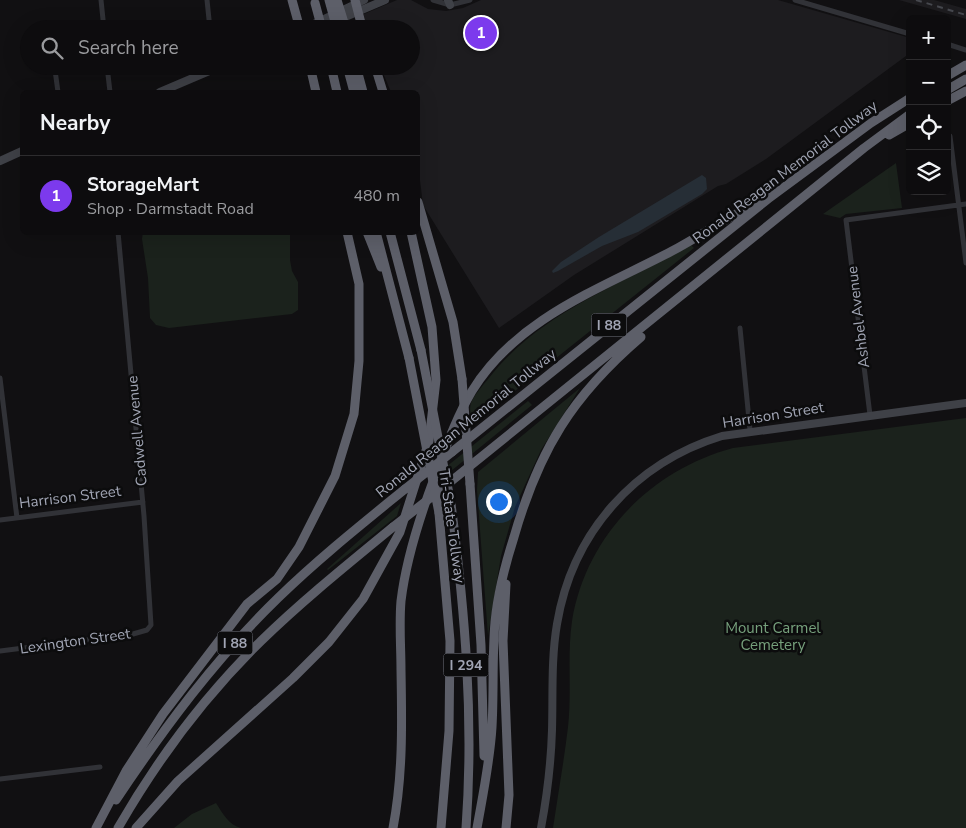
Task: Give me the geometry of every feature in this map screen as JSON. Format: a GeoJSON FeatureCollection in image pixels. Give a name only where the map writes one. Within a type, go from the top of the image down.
{"type":"FeatureCollection","features":[{"type":"Feature","properties":{"kind":"highway"},"geometry":{"type":"LineString","coordinates":[[292,0],[298,20]]}},
{"type":"Feature","properties":{"kind":"highway"},"geometry":{"type":"LineString","coordinates":[[329,0],[335,20]]}},
{"type":"Feature","properties":{"kind":"highway"},"geometry":{"type":"LineString","coordinates":[[337,0],[343,20]]}},
{"type":"Feature","properties":{"kind":"highway"},"geometry":{"type":"LineString","coordinates":[[354,0],[360,20]]}},
{"type":"Feature","properties":{"kind":"highway"},"geometry":{"type":"LineString","coordinates":[[314,2],[319,20]]}},
{"type":"Feature","properties":{"kind":"highway"},"geometry":{"type":"LineString","coordinates":[[951,74],[966,65]]}},
{"type":"Feature","properties":{"kind":"highway"},"geometry":{"type":"LineString","coordinates":[[312,75],[316,90]]}},
{"type":"Feature","properties":{"kind":"highway"},"geometry":{"type":"LineString","coordinates":[[333,75],[337,90]]}},
{"type":"Feature","properties":{"kind":"highway"},"geometry":{"type":"LineString","coordinates":[[349,75],[353,90]]}},
{"type":"Feature","properties":{"kind":"highway"},"geometry":{"type":"LineString","coordinates":[[359,75],[363,90]]}},
{"type":"Feature","properties":{"kind":"highway"},"geometry":{"type":"LineString","coordinates":[[374,75],[377,90]]}},
{"type":"Feature","properties":{"kind":"highway"},"geometry":{"type":"LineString","coordinates":[[376,75],[382,90]]}},
{"type":"Feature","properties":{"kind":"highway"},"geometry":{"type":"LineString","coordinates":[[951,87],[966,78]]}},
{"type":"Feature","properties":{"kind":"highway"},"geometry":{"type":"LineString","coordinates":[[951,99],[966,91]]}},
{"type":"Feature","properties":{"kind":"highway","name":"Ronald Reagan Memorial Tollway"},"geometry":{"type":"LineString","coordinates":[[97,828],[169,723],[231,647],[300,577],[405,489],[768,199],[871,123],[906,101]]}},
{"type":"Feature","properties":{"kind":"highway","name":"Ronald Reagan Memorial Tollway"},"geometry":{"type":"LineString","coordinates":[[118,828],[172,745],[229,675],[286,618],[393,527],[864,148],[906,117]]}},
{"type":"Feature","properties":{"kind":"highway"},"geometry":{"type":"LineString","coordinates":[[864,148],[906,124]]}},
{"type":"Feature","properties":{"kind":"highway"},"geometry":{"type":"LineString","coordinates":[[393,828],[398,800],[401,733],[401,621],[404,580],[420,515],[455,424],[472,392],[492,365],[513,343],[554,312],[577,298],[672,251],[750,206],[768,199]]}},
{"type":"Feature","properties":{"kind":"highway"},"geometry":{"type":"LineString","coordinates":[[420,209],[454,322],[462,379],[484,714],[482,803]]}},
{"type":"Feature","properties":{"kind":"highway"},"geometry":{"type":"LineString","coordinates":[[97,828],[126,772],[164,714],[247,604],[277,579],[298,548],[335,476],[354,414],[359,361],[359,284],[348,235]]}},
{"type":"Feature","properties":{"kind":"highway"},"geometry":{"type":"LineString","coordinates":[[368,235],[393,293]]}},
{"type":"Feature","properties":{"kind":"highway","name":"Tri-State Tollway"},"geometry":{"type":"LineString","coordinates":[[377,235],[409,358],[439,513],[450,641],[449,730],[441,828]]}},
{"type":"Feature","properties":{"kind":"highway","name":"Tri-State Tollway"},"geometry":{"type":"LineString","coordinates":[[391,235],[421,350],[451,504],[460,574],[468,691],[466,828]]}},
{"type":"Feature","properties":{"kind":"highway"},"geometry":{"type":"LineString","coordinates":[[406,235],[422,281]]}},
{"type":"Feature","properties":{"kind":"highway"},"geometry":{"type":"LineString","coordinates":[[136,828],[178,782],[293,678],[329,642],[363,599],[400,532],[429,440],[435,401],[436,352],[412,235]]}},
{"type":"Feature","properties":{"kind":"highway"},"geometry":{"type":"LineString","coordinates":[[477,828],[490,750],[495,623],[502,578],[534,476],[554,435],[568,414],[608,367],[657,323],[680,297]]}},
{"type":"Feature","properties":{"kind":"highway"},"geometry":{"type":"LineString","coordinates":[[506,828],[509,795],[504,625],[512,542]]}},
{"type":"Feature","properties":{"kind":"main road"},"geometry":{"type":"LineString","coordinates":[[321,20],[364,0]]}},
{"type":"Feature","properties":{"kind":"main road"},"geometry":{"type":"LineString","coordinates":[[338,20],[384,0]]}},
{"type":"Feature","properties":{"kind":"main road"},"geometry":{"type":"LineString","coordinates":[[164,90],[198,75]]}},
{"type":"Feature","properties":{"kind":"main road"},"geometry":{"type":"LineString","coordinates":[[0,161],[20,153]]}},
{"type":"Feature","properties":{"kind":"main road","name":"Harrison Street"},"geometry":{"type":"LineString","coordinates":[[541,828],[550,762],[556,626],[561,601],[576,559],[601,518],[619,497],[667,459],[722,436],[750,430],[966,403]]}},
{"type":"Feature","properties":{"kind":"street"},"geometry":{"type":"LineString","coordinates":[[101,0],[103,20]]}},
{"type":"Feature","properties":{"kind":"street"},"geometry":{"type":"LineString","coordinates":[[207,0],[209,20]]}},
{"type":"Feature","properties":{"kind":"street"},"geometry":{"type":"LineString","coordinates":[[433,0],[449,3],[470,0]]}},
{"type":"Feature","properties":{"kind":"street"},"geometry":{"type":"LineString","coordinates":[[795,0],[906,33]]}},
{"type":"Feature","properties":{"kind":"street"},"geometry":{"type":"LineString","coordinates":[[951,45],[966,50]]}},
{"type":"Feature","properties":{"kind":"street"},"geometry":{"type":"LineString","coordinates":[[56,75],[58,90]]}},
{"type":"Feature","properties":{"kind":"street"},"geometry":{"type":"LineString","coordinates":[[109,75],[110,90]]}},
{"type":"Feature","properties":{"kind":"street"},"geometry":{"type":"LineString","coordinates":[[951,144],[966,263]]}},
{"type":"Feature","properties":{"kind":"street"},"geometry":{"type":"LineString","coordinates":[[959,205],[966,204]]}},
{"type":"Feature","properties":{"kind":"street","name":"Ashbel Avenue"},"geometry":{"type":"LineString","coordinates":[[870,415],[846,220],[959,205]]}},
{"type":"Feature","properties":{"kind":"street","name":"Cadwell Avenue"},"geometry":{"type":"LineString","coordinates":[[118,235],[143,502],[152,619],[149,629]]}},
{"type":"Feature","properties":{"kind":"street"},"geometry":{"type":"LineString","coordinates":[[740,328],[750,430]]}},
{"type":"Feature","properties":{"kind":"street"},"geometry":{"type":"LineString","coordinates":[[0,378],[18,518]]}},
{"type":"Feature","properties":{"kind":"street","name":"Harrison Street"},"geometry":{"type":"LineString","coordinates":[[0,520],[143,502]]}},
{"type":"Feature","properties":{"kind":"street","name":"Lexington Street"},"geometry":{"type":"LineString","coordinates":[[0,651],[133,634],[149,629]]}},
{"type":"Feature","properties":{"kind":"street"},"geometry":{"type":"LineString","coordinates":[[0,780],[100,767]]}},
{"type":"Feature","properties":{"kind":"shaded area"},"geometry":{"type":"Polygon","coordinates":[[[397,0],[411,0],[428,9],[446,11],[463,8],[481,0],[778,0],[906,37],[906,56],[766,159],[726,184],[718,186],[574,275],[499,328],[423,205],[420,180],[420,90],[390,90],[384,75],[420,75],[420,20],[358,20],[357,17],[397,0]]]}},
{"type":"Feature","properties":{"kind":"shaded area"},"geometry":{"type":"Polygon","coordinates":[[[899,0],[934,0],[966,9],[966,19],[899,0]]]}},
{"type":"Feature","properties":{"kind":"shaded area"},"geometry":{"type":"Polygon","coordinates":[[[702,175],[706,178],[707,189],[702,194],[638,232],[602,246],[553,273],[552,271],[561,262],[599,237],[702,175]]]}},
{"type":"Feature","properties":{"kind":"green space"},"geometry":{"type":"Polygon","coordinates":[[[896,163],[902,208],[846,214],[840,218],[823,214],[896,163]]]}},
{"type":"Feature","properties":{"kind":"green space"},"geometry":{"type":"Polygon","coordinates":[[[143,235],[290,235],[290,260],[292,271],[298,282],[298,310],[292,314],[169,328],[156,325],[150,318],[148,278],[143,235]]]}},
{"type":"Feature","properties":{"kind":"green space"},"geometry":{"type":"Polygon","coordinates":[[[691,245],[694,248],[471,426],[470,405],[476,393],[509,355],[532,335],[557,317],[583,302],[691,245]]]}},
{"type":"Feature","properties":{"kind":"green space"},"geometry":{"type":"Polygon","coordinates":[[[580,388],[541,450],[515,507],[501,556],[488,636],[477,490],[478,472],[580,388]]]}},
{"type":"Feature","properties":{"kind":"green space"},"geometry":{"type":"Polygon","coordinates":[[[528,401],[532,405],[440,480],[446,467],[528,401]]]}},
{"type":"Feature","properties":{"kind":"green space","name":"Mount Carmel Cemetery"},"geometry":{"type":"Polygon","coordinates":[[[966,418],[966,828],[553,828],[568,727],[572,621],[580,590],[592,561],[607,535],[627,511],[650,490],[675,472],[703,458],[733,448],[966,418]]]}},
{"type":"Feature","properties":{"kind":"green space"},"geometry":{"type":"Polygon","coordinates":[[[401,503],[397,516],[327,569],[401,503]]]}},
{"type":"Feature","properties":{"kind":"green space"},"geometry":{"type":"Polygon","coordinates":[[[216,803],[230,822],[241,828],[174,828],[192,814],[216,803]]]}},
{"type":"Feature","properties":{"kind":"railway"},"geometry":{"type":"LineString","coordinates":[[916,0],[966,15]]}},
{"type":"Feature","properties":{"kind":"place","name":"StorageMart"},"geometry":{"type":"Point","coordinates":[481,33]}}]}
